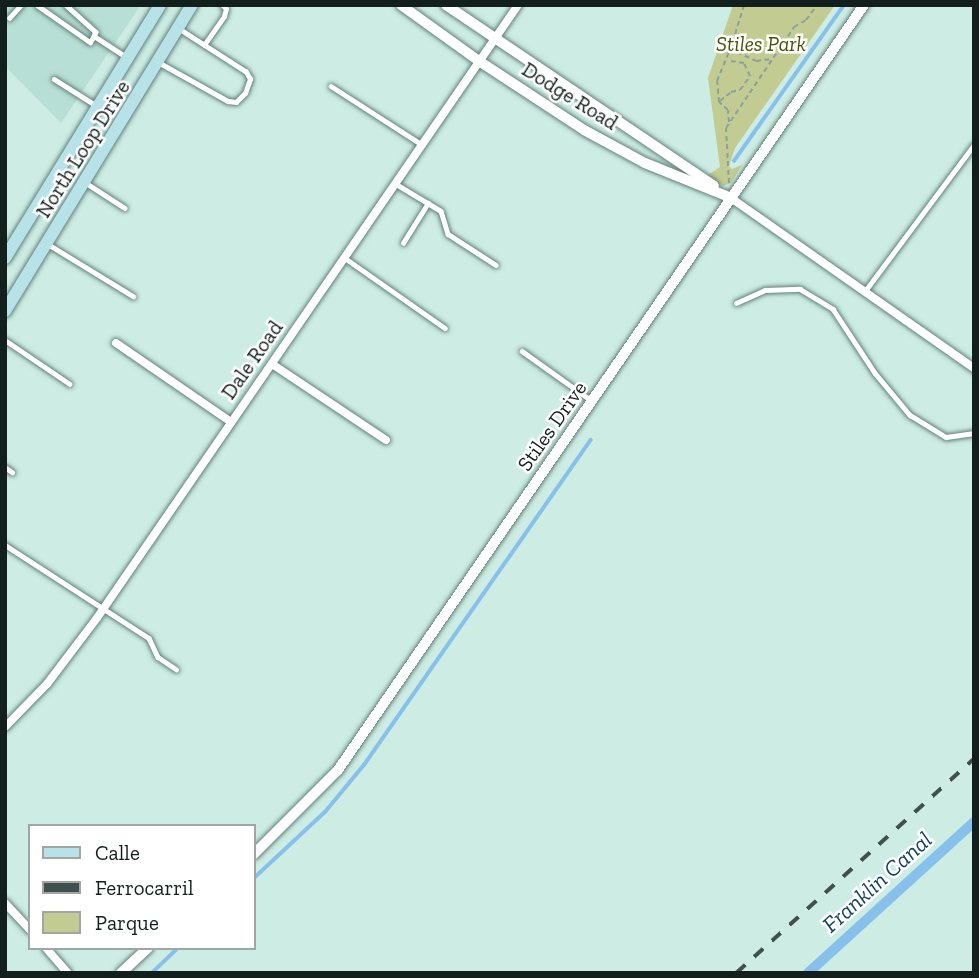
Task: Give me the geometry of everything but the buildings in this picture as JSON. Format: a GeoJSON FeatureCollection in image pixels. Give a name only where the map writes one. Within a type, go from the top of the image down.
{"type":"FeatureCollection","features":[{"type":"Feature","properties":{"kind":"main road","name":"North Loop Drive"},"geometry":{"type":"LineString","coordinates":[[5,258],[160,5]]}},
{"type":"Feature","properties":{"kind":"main road","name":"North Loop Drive"},"geometry":{"type":"LineString","coordinates":[[5,311],[192,5]]}},
{"type":"Feature","properties":{"kind":"street","name":"Dodge Road"},"geometry":{"type":"LineString","coordinates":[[401,5],[479,61],[584,130],[645,163],[731,198]]}},
{"type":"Feature","properties":{"kind":"street","name":"Dodge Road"},"geometry":{"type":"LineString","coordinates":[[446,5],[865,290],[974,368]]}},
{"type":"Feature","properties":{"kind":"street","name":"Dale Road"},"geometry":{"type":"LineString","coordinates":[[5,727],[47,684],[104,608],[518,5]]}},
{"type":"Feature","properties":{"kind":"street","name":"Stiles Drive"},"geometry":{"type":"LineString","coordinates":[[256,851],[338,770],[863,5]]}},
{"type":"Feature","properties":{"kind":"street"},"geometry":{"type":"LineString","coordinates":[[116,343],[231,422]]}},
{"type":"Feature","properties":{"kind":"street"},"geometry":{"type":"LineString","coordinates":[[272,364],[386,440]]}},
{"type":"Feature","properties":{"kind":"street"},"geometry":{"type":"LineString","coordinates":[[5,903],[28,928]]}},
{"type":"Feature","properties":{"kind":"street"},"geometry":{"type":"LineString","coordinates":[[48,950],[68,973]]}},
{"type":"Feature","properties":{"kind":"street"},"geometry":{"type":"LineString","coordinates":[[121,973],[146,950]]}},
{"type":"Feature","properties":{"kind":"lane"},"geometry":{"type":"LineString","coordinates":[[9,18],[21,5]]}},
{"type":"Feature","properties":{"kind":"lane"},"geometry":{"type":"LineString","coordinates":[[37,5],[90,42],[96,32],[66,5]]}},
{"type":"Feature","properties":{"kind":"lane"},"geometry":{"type":"LineString","coordinates":[[204,46],[224,16],[226,9],[222,5]]}},
{"type":"Feature","properties":{"kind":"lane"},"geometry":{"type":"LineString","coordinates":[[159,62],[228,101],[236,102],[245,93],[250,79],[246,72],[179,29]]}},
{"type":"Feature","properties":{"kind":"lane"},"geometry":{"type":"LineString","coordinates":[[94,36],[126,57]]}},
{"type":"Feature","properties":{"kind":"lane"},"geometry":{"type":"LineString","coordinates":[[54,79],[97,106]]}},
{"type":"Feature","properties":{"kind":"lane"},"geometry":{"type":"LineString","coordinates":[[331,86],[422,145]]}},
{"type":"Feature","properties":{"kind":"lane"},"geometry":{"type":"LineString","coordinates":[[865,290],[972,148]]}},
{"type":"Feature","properties":{"kind":"lane"},"geometry":{"type":"LineString","coordinates":[[85,183],[125,208]]}},
{"type":"Feature","properties":{"kind":"lane"},"geometry":{"type":"LineString","coordinates":[[396,183],[441,211],[447,234],[496,264]]}},
{"type":"Feature","properties":{"kind":"lane"},"geometry":{"type":"LineString","coordinates":[[403,243],[428,202]]}},
{"type":"Feature","properties":{"kind":"lane"},"geometry":{"type":"LineString","coordinates":[[47,244],[133,296]]}},
{"type":"Feature","properties":{"kind":"lane"},"geometry":{"type":"LineString","coordinates":[[344,258],[445,328]]}},
{"type":"Feature","properties":{"kind":"lane"},"geometry":{"type":"LineString","coordinates":[[736,303],[765,290],[800,289],[833,309],[875,373],[910,415],[946,437],[974,433]]}},
{"type":"Feature","properties":{"kind":"lane"},"geometry":{"type":"LineString","coordinates":[[5,340],[70,384]]}},
{"type":"Feature","properties":{"kind":"lane"},"geometry":{"type":"LineString","coordinates":[[522,351],[593,402]]}},
{"type":"Feature","properties":{"kind":"lane"},"geometry":{"type":"LineString","coordinates":[[5,467],[12,472]]}},
{"type":"Feature","properties":{"kind":"lane"},"geometry":{"type":"LineString","coordinates":[[5,545],[149,638],[158,657],[176,669]]}},
{"type":"Feature","properties":{"kind":"path"},"geometry":{"type":"LineString","coordinates":[[731,198],[725,144],[729,123],[728,110],[719,102],[717,81],[727,61],[744,5]]}},
{"type":"Feature","properties":{"kind":"path"},"geometry":{"type":"LineString","coordinates":[[729,123],[794,27],[806,20],[817,5]]}},
{"type":"Feature","properties":{"kind":"path"},"geometry":{"type":"LineString","coordinates":[[733,43],[737,52],[746,58],[756,61],[773,59]]}},
{"type":"Feature","properties":{"kind":"path"},"geometry":{"type":"LineString","coordinates":[[719,102],[731,92],[740,90],[750,76],[744,63],[737,60],[727,61]]}},
{"type":"Feature","properties":{"kind":"shaded area"},"geometry":{"type":"Polygon","coordinates":[[[5,5],[141,5],[61,123],[5,66],[5,5]]]}},
{"type":"Feature","properties":{"kind":"green space","name":"Stiles Park"},"geometry":{"type":"Polygon","coordinates":[[[733,5],[835,5],[735,148],[729,166],[732,169],[742,165],[731,183],[723,186],[705,177],[720,167],[708,78],[733,5]]]}},
{"type":"Feature","properties":{"kind":"waterway"},"geometry":{"type":"LineString","coordinates":[[734,161],[844,5]]}},
{"type":"Feature","properties":{"kind":"waterway"},"geometry":{"type":"LineString","coordinates":[[256,876],[325,812],[364,765],[591,440]]}},
{"type":"Feature","properties":{"kind":"waterway","name":"Franklin Canal"},"geometry":{"type":"LineString","coordinates":[[808,973],[974,822]]}},
{"type":"Feature","properties":{"kind":"waterway"},"geometry":{"type":"LineString","coordinates":[[152,973],[176,950]]}},
{"type":"Feature","properties":{"kind":"railway"},"geometry":{"type":"LineString","coordinates":[[736,973],[974,759]]}}]}
